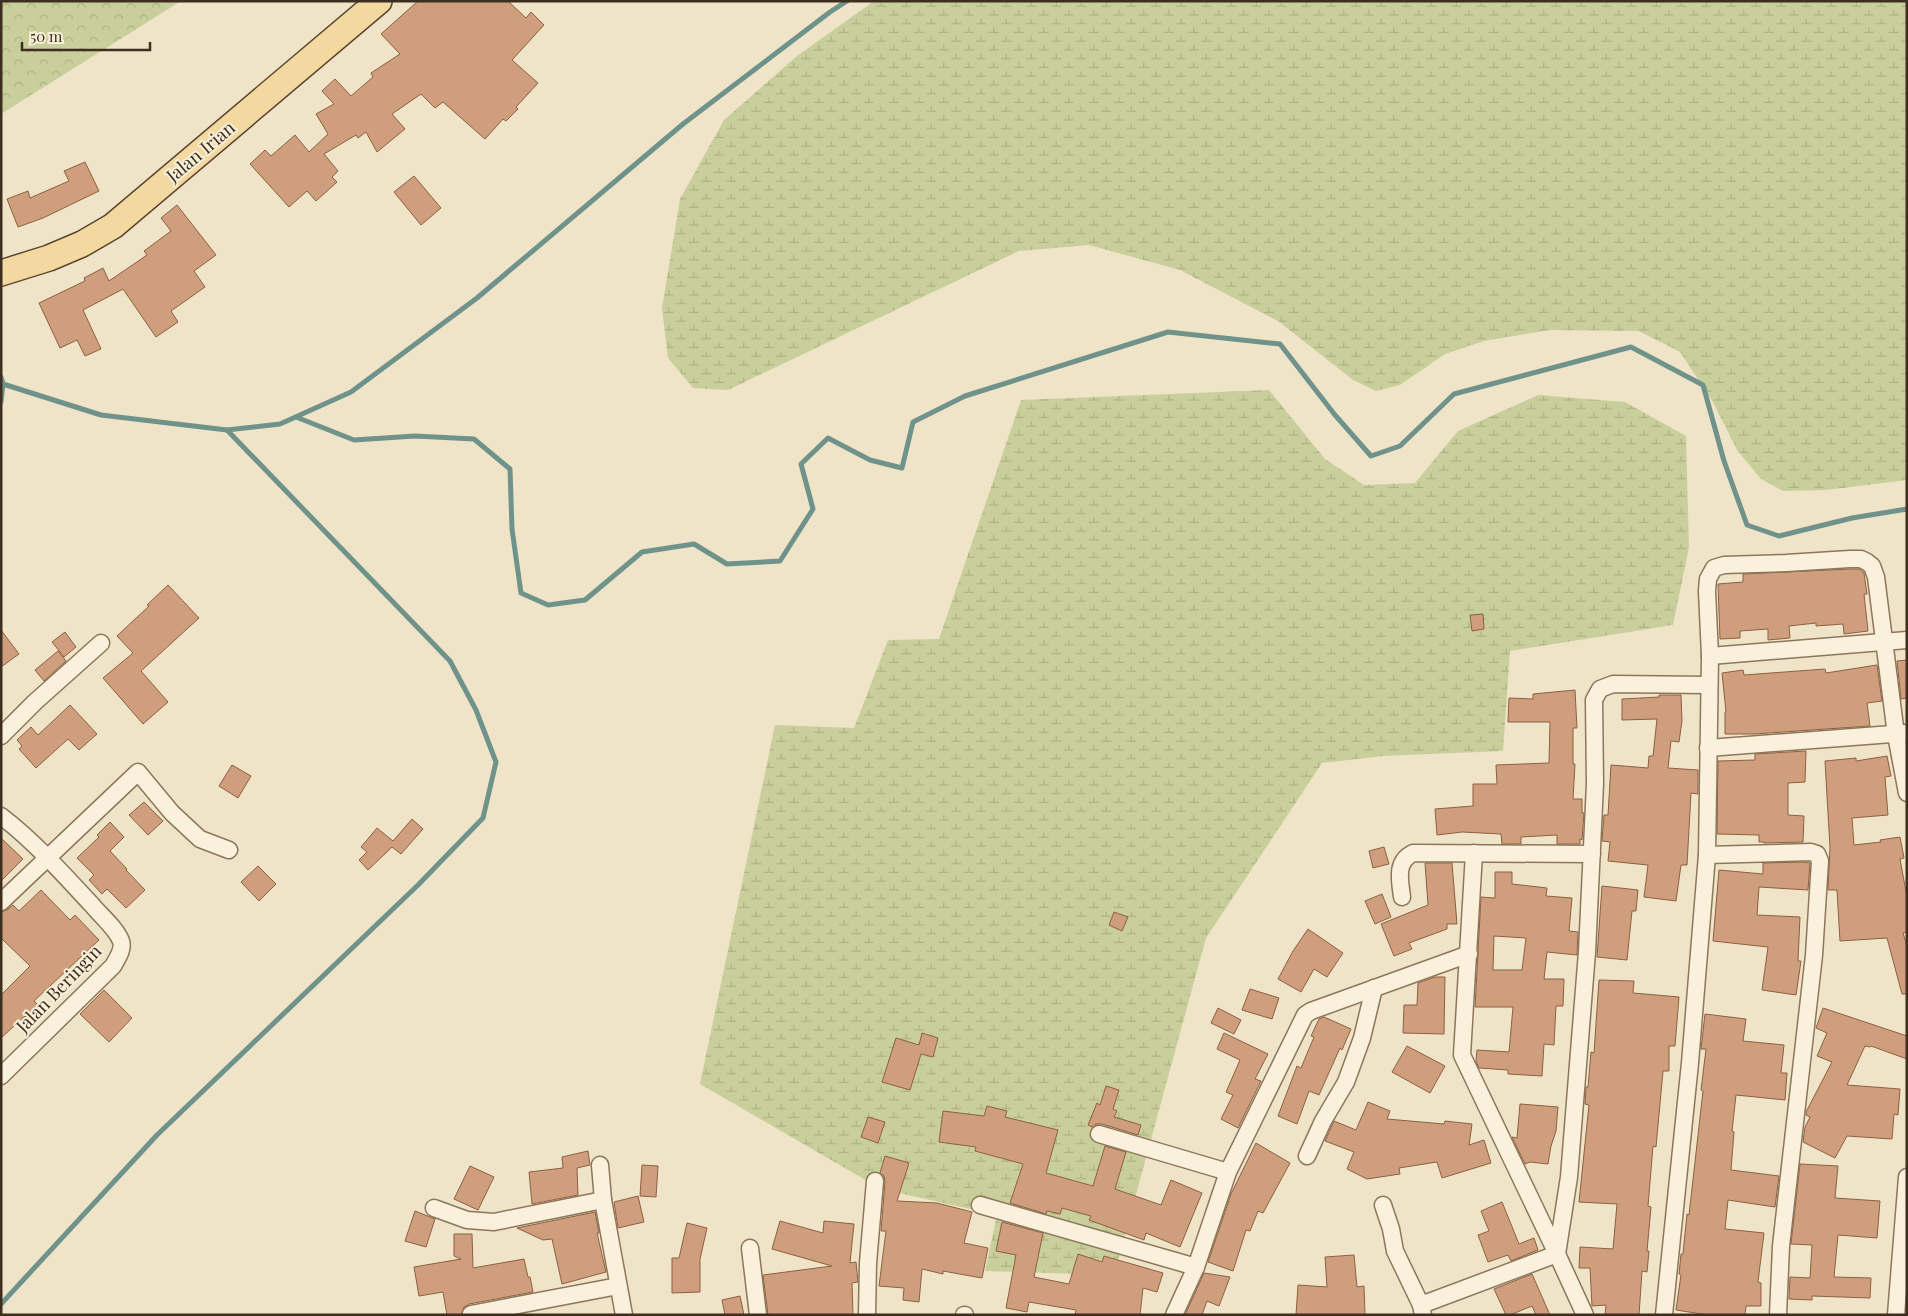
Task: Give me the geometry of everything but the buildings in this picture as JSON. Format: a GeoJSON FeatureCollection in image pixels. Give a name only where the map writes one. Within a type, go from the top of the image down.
{"type":"FeatureCollection","features":[{"type":"Feature","properties":{"kind":"main road","name":"Jalan Irian"},"geometry":{"type":"LineString","coordinates":[[3,272],[48,258],[82,244],[113,226],[379,1]]}},
{"type":"Feature","properties":{"kind":"street"},"geometry":{"type":"LineString","coordinates":[[1664,1315],[1686,1102],[1707,855],[1710,656],[1707,591],[1708,579],[1714,568],[1724,565],[1850,558],[1861,559],[1872,566],[1876,577],[1883,643],[1901,734],[1907,793]]}},
{"type":"Feature","properties":{"kind":"street"},"geometry":{"type":"LineString","coordinates":[[1710,656],[1907,640]]}},
{"type":"Feature","properties":{"kind":"street"},"geometry":{"type":"LineString","coordinates":[[1,736],[35,702],[101,643]]}},
{"type":"Feature","properties":{"kind":"street"},"geometry":{"type":"LineString","coordinates":[[1556,1254],[1570,1167],[1587,952],[1595,784],[1593,708],[1596,693],[1606,686],[1613,684],[1709,685]]}},
{"type":"Feature","properties":{"kind":"street"},"geometry":{"type":"LineString","coordinates":[[1708,748],[1901,734]]}},
{"type":"Feature","properties":{"kind":"street"},"geometry":{"type":"LineString","coordinates":[[1,902],[138,772],[172,813],[200,839],[229,850]]}},
{"type":"Feature","properties":{"kind":"street","name":"Jalan Beringin"},"geometry":{"type":"LineString","coordinates":[[1,816],[48,858],[111,926],[121,940],[121,950],[112,966],[1,1076]]}},
{"type":"Feature","properties":{"kind":"street"},"geometry":{"type":"LineString","coordinates":[[1402,896],[1400,866],[1407,856],[1417,852],[1592,854]]}},
{"type":"Feature","properties":{"kind":"street"},"geometry":{"type":"LineString","coordinates":[[1707,855],[1811,852],[1818,854],[1820,861],[1814,955],[1781,1246],[1778,1315]]}},
{"type":"Feature","properties":{"kind":"street"},"geometry":{"type":"LineString","coordinates":[[1474,853],[1462,1055],[1585,1315]]}},
{"type":"Feature","properties":{"kind":"street"},"geometry":{"type":"LineString","coordinates":[[1174,1315],[1196,1267],[1228,1172],[1305,1015],[1311,1011],[1469,954]]}},
{"type":"Feature","properties":{"kind":"street"},"geometry":{"type":"LineString","coordinates":[[1307,1156],[1323,1121],[1346,1082],[1362,1038],[1374,988]]}},
{"type":"Feature","properties":{"kind":"street"},"geometry":{"type":"LineString","coordinates":[[1098,1134],[1228,1172]]}},
{"type":"Feature","properties":{"kind":"street"},"geometry":{"type":"LineString","coordinates":[[600,1165],[603,1200],[624,1315]]}},
{"type":"Feature","properties":{"kind":"street"},"geometry":{"type":"LineString","coordinates":[[1896,1315],[1907,1177]]}},
{"type":"Feature","properties":{"kind":"street"},"geometry":{"type":"LineString","coordinates":[[867,1315],[868,1263],[874,1181]]}},
{"type":"Feature","properties":{"kind":"street"},"geometry":{"type":"LineString","coordinates":[[434,1208],[467,1220],[494,1222],[603,1200]]}},
{"type":"Feature","properties":{"kind":"street"},"geometry":{"type":"LineString","coordinates":[[980,1205],[1196,1267]]}},
{"type":"Feature","properties":{"kind":"street"},"geometry":{"type":"LineString","coordinates":[[1383,1205],[1391,1229],[1395,1251],[1422,1310],[1556,1254]]}},
{"type":"Feature","properties":{"kind":"street"},"geometry":{"type":"LineString","coordinates":[[750,1248],[758,1315]]}},
{"type":"Feature","properties":{"kind":"street"},"geometry":{"type":"LineString","coordinates":[[472,1314],[618,1286]]}},
{"type":"Feature","properties":{"kind":"green space"},"geometry":{"type":"Polygon","coordinates":[[[1,1],[181,1],[1,114],[1,1]]]}},
{"type":"Feature","properties":{"kind":"green space"},"geometry":{"type":"Polygon","coordinates":[[[874,1],[1907,1],[1907,480],[1826,490],[1783,491],[1761,479],[1737,450],[1713,402],[1680,352],[1639,331],[1550,330],[1484,341],[1445,354],[1400,385],[1376,391],[1353,380],[1278,321],[1180,270],[1089,245],[1019,251],[728,390],[693,388],[668,358],[662,308],[680,199],[724,120],[797,56],[874,1]]]}},
{"type":"Feature","properties":{"kind":"green space"},"geometry":{"type":"Polygon","coordinates":[[[1269,390],[1325,459],[1364,485],[1415,483],[1458,431],[1538,395],[1625,402],[1686,436],[1689,547],[1673,625],[1510,651],[1503,751],[1383,756],[1322,763],[1206,938],[1114,1275],[985,1271],[997,1215],[881,1189],[700,1084],[775,725],[854,728],[888,640],[939,639],[1021,400],[1269,390]]]}},
{"type":"Feature","properties":{"kind":"waterway"},"geometry":{"type":"LineString","coordinates":[[227,430],[280,424],[351,392],[477,298],[683,124],[847,1]]}},
{"type":"Feature","properties":{"kind":"waterway"},"geometry":{"type":"LineString","coordinates":[[296,417],[354,440],[415,436],[474,439],[510,469],[512,529],[521,593],[548,605],[585,600],[642,552],[694,544],[727,564],[780,561],[813,509],[801,464],[828,438],[870,460],[902,468],[913,422],[965,396],[1168,332],[1280,344],[1335,415],[1371,456],[1400,446],[1454,394],[1631,347],[1703,385],[1724,461],[1747,525],[1779,536],[1852,518],[1907,509]]}},
{"type":"Feature","properties":{"kind":"waterway"},"geometry":{"type":"LineString","coordinates":[[1,377],[3,384],[1,402]]}},
{"type":"Feature","properties":{"kind":"waterway"},"geometry":{"type":"LineString","coordinates":[[1,1304],[157,1135],[418,885],[483,818],[496,762],[476,710],[450,661],[227,430],[101,415],[3,384]]}}]}
